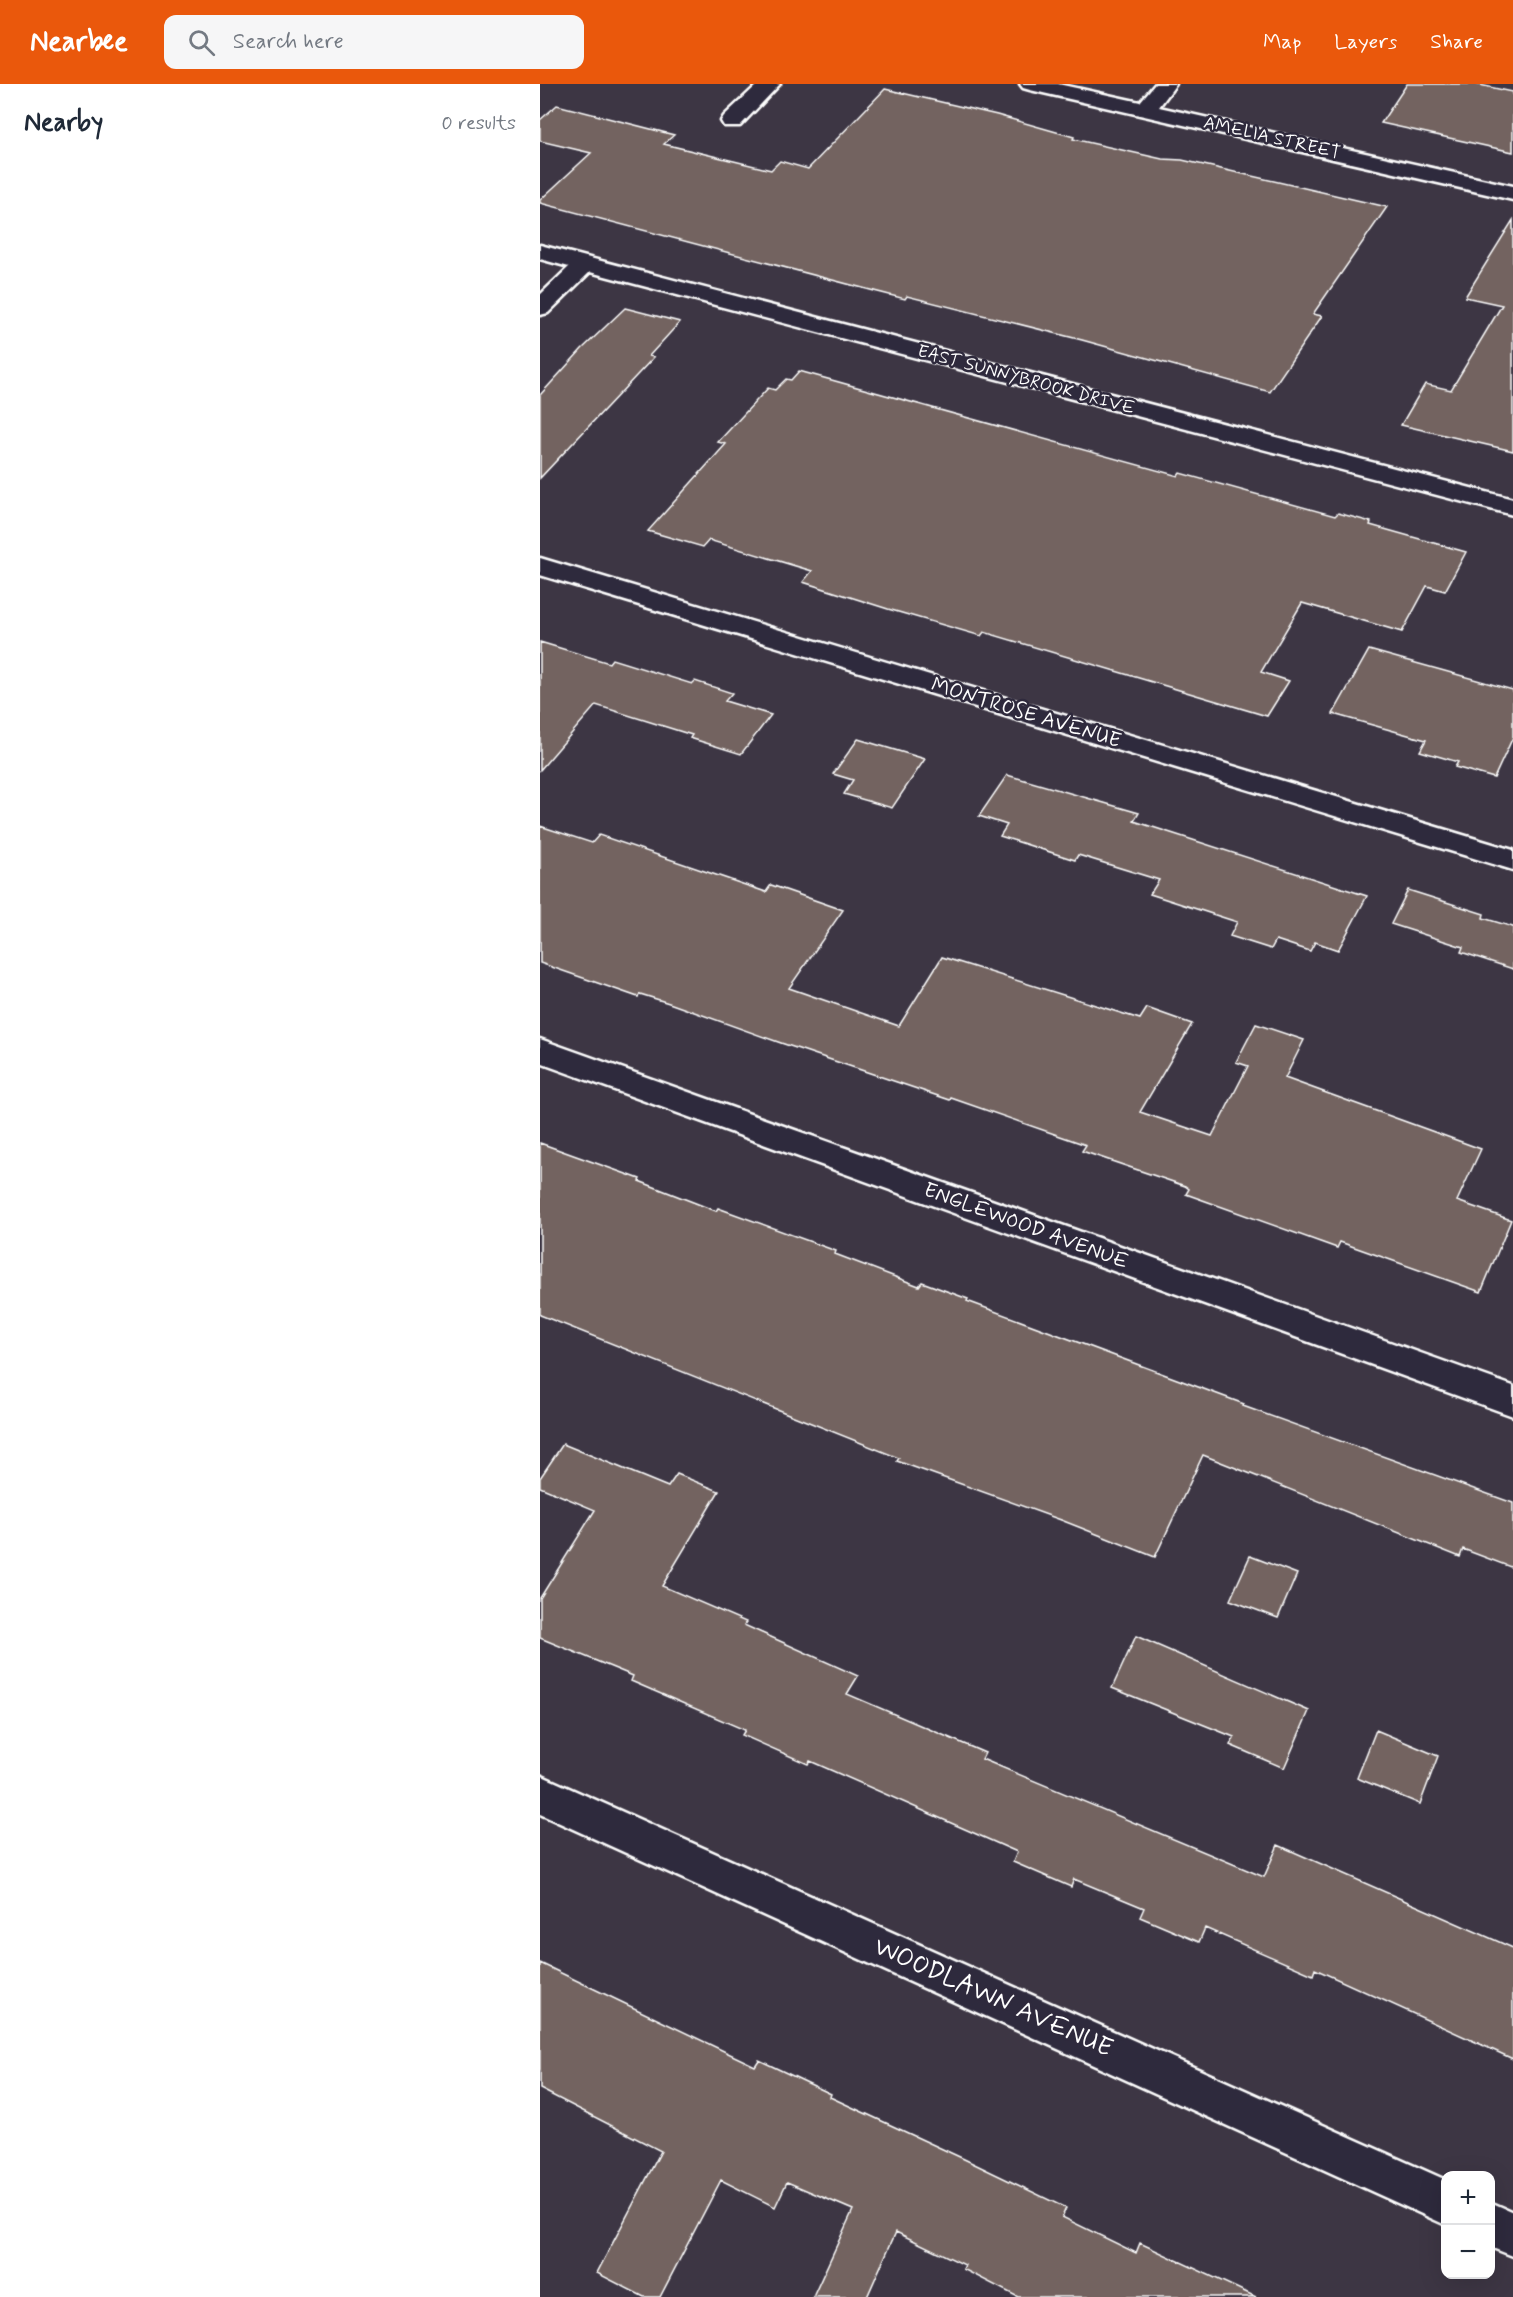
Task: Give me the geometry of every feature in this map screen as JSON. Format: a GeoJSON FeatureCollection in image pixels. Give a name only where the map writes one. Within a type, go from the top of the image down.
{"type":"FeatureCollection","features":[{"type":"Feature","properties":{"kind":"street"},"geometry":{"type":"LineString","coordinates":[[732,121],[770,84]]}},
{"type":"Feature","properties":{"kind":"street","name":"AMELIA STREET"},"geometry":{"type":"LineString","coordinates":[[1030,84],[1513,193]]}},
{"type":"Feature","properties":{"kind":"street"},"geometry":{"type":"LineString","coordinates":[[1145,110],[1166,84]]}},
{"type":"Feature","properties":{"kind":"street","name":"EAST SUNNYBROOK DRIVE"},"geometry":{"type":"LineString","coordinates":[[540,252],[1513,507]]}},
{"type":"Feature","properties":{"kind":"street"},"geometry":{"type":"LineString","coordinates":[[540,308],[585,264]]}},
{"type":"Feature","properties":{"kind":"street","name":"MONTROSE AVENUE"},"geometry":{"type":"LineString","coordinates":[[540,566],[1513,860]]}},
{"type":"Feature","properties":{"kind":"street","name":"ENGLEWOOD AVENUE"},"geometry":{"type":"LineString","coordinates":[[540,1051],[1513,1401]]}},
{"type":"Feature","properties":{"kind":"street","name":"WOODLAWN AVENUE"},"geometry":{"type":"LineString","coordinates":[[540,1794],[1441,2201]]}},
{"type":"Feature","properties":{"kind":"street"},"geometry":{"type":"LineString","coordinates":[[1493,2225],[1513,2234]]}},
{"type":"Feature","properties":{"kind":"building"},"geometry":{"type":"Polygon","coordinates":[[[1407,84],[1475,84],[1513,92],[1513,152],[1381,123],[1407,84]]]}},
{"type":"Feature","properties":{"kind":"building"},"geometry":{"type":"Polygon","coordinates":[[[885,89],[997,115],[1074,137],[1073,139],[1162,159],[1182,160],[1387,207],[1313,314],[1322,316],[1270,392],[1082,340],[907,296],[905,299],[540,203],[540,200],[591,153],[540,141],[540,120],[557,105],[674,135],[664,144],[771,170],[780,161],[808,169],[885,89]]]}},
{"type":"Feature","properties":{"kind":"building"},"geometry":{"type":"Polygon","coordinates":[[[1513,220],[1513,451],[1401,425],[1425,384],[1451,390],[1502,305],[1465,297],[1513,220]]]}},
{"type":"Feature","properties":{"kind":"building"},"geometry":{"type":"Polygon","coordinates":[[[625,308],[680,322],[649,356],[654,357],[540,478],[540,395],[582,349],[625,308]]]}},
{"type":"Feature","properties":{"kind":"building"},"geometry":{"type":"Polygon","coordinates":[[[799,371],[1178,476],[1180,473],[1335,516],[1338,513],[1371,522],[1370,525],[1466,552],[1445,591],[1427,586],[1402,632],[1302,603],[1261,672],[1289,681],[1267,716],[984,632],[981,636],[888,609],[803,582],[812,571],[709,540],[703,547],[648,531],[726,444],[718,442],[768,388],[775,390],[786,379],[791,380],[799,371]]]}},
{"type":"Feature","properties":{"kind":"building"},"geometry":{"type":"Polygon","coordinates":[[[540,642],[609,663],[612,659],[692,684],[695,681],[732,693],[725,701],[771,715],[741,754],[690,738],[692,735],[596,705],[540,770],[540,642]]]}},
{"type":"Feature","properties":{"kind":"building"},"geometry":{"type":"Polygon","coordinates":[[[1369,650],[1513,690],[1513,737],[1494,778],[1455,767],[1458,762],[1420,751],[1426,740],[1333,714],[1369,650]]]}},
{"type":"Feature","properties":{"kind":"building"},"geometry":{"type":"Polygon","coordinates":[[[858,739],[925,759],[892,808],[844,794],[853,780],[833,774],[858,739]]]}},
{"type":"Feature","properties":{"kind":"building"},"geometry":{"type":"Polygon","coordinates":[[[1007,775],[1139,813],[1134,821],[1367,896],[1338,950],[1315,942],[1310,951],[1276,940],[1271,949],[1230,936],[1237,922],[1150,894],[1159,880],[1078,855],[1075,860],[1000,836],[1007,825],[979,816],[1007,775]]]}},
{"type":"Feature","properties":{"kind":"building"},"geometry":{"type":"Polygon","coordinates":[[[540,826],[592,843],[599,835],[766,892],[771,885],[843,910],[789,988],[899,1026],[942,957],[1140,1019],[1147,1008],[1192,1024],[1140,1112],[1212,1136],[1248,1066],[1236,1062],[1256,1024],[1304,1040],[1285,1078],[1481,1149],[1457,1201],[1511,1220],[1481,1292],[1340,1242],[1337,1248],[1186,1194],[1189,1189],[1185,1186],[1082,1151],[1086,1145],[669,1003],[640,994],[638,997],[540,963],[540,826]]]}},
{"type":"Feature","properties":{"kind":"building"},"geometry":{"type":"Polygon","coordinates":[[[1408,890],[1484,914],[1483,918],[1513,927],[1513,969],[1461,952],[1463,947],[1391,924],[1408,890]]]}},
{"type":"Feature","properties":{"kind":"building"},"geometry":{"type":"Polygon","coordinates":[[[540,1143],[640,1179],[639,1181],[716,1211],[718,1208],[836,1251],[835,1254],[919,1286],[922,1282],[968,1299],[967,1301],[1244,1404],[1243,1406],[1513,1503],[1513,1568],[1463,1549],[1460,1557],[1203,1455],[1155,1557],[1061,1520],[897,1461],[899,1458],[540,1315],[540,1143]]]}},
{"type":"Feature","properties":{"kind":"building"},"geometry":{"type":"Polygon","coordinates":[[[563,1444],[668,1487],[677,1474],[719,1491],[662,1586],[746,1622],[744,1625],[858,1676],[847,1694],[985,1753],[982,1759],[1264,1877],[1278,1845],[1513,1948],[1513,2059],[1315,1969],[1313,1975],[1205,1928],[1199,1942],[1140,1917],[1144,1908],[1074,1879],[1071,1887],[1013,1862],[1017,1852],[810,1761],[808,1764],[742,1735],[745,1730],[631,1681],[633,1676],[540,1638],[540,1598],[595,1510],[540,1487],[540,1478],[563,1444]]]}},
{"type":"Feature","properties":{"kind":"building"},"geometry":{"type":"Polygon","coordinates":[[[1250,1556],[1297,1574],[1278,1618],[1230,1600],[1250,1556]]]}},
{"type":"Feature","properties":{"kind":"building"},"geometry":{"type":"Polygon","coordinates":[[[1136,1636],[1309,1711],[1284,1768],[1230,1745],[1234,1737],[1112,1688],[1136,1636]]]}},
{"type":"Feature","properties":{"kind":"building"},"geometry":{"type":"Polygon","coordinates":[[[1376,1730],[1438,1756],[1420,1804],[1357,1778],[1376,1730]]]}},
{"type":"Feature","properties":{"kind":"building"},"geometry":{"type":"Polygon","coordinates":[[[540,1963],[755,2066],[759,2060],[831,2094],[830,2097],[1066,2208],[1062,2217],[1136,2253],[1140,2243],[1256,2297],[1018,2297],[963,2269],[965,2265],[896,2232],[867,2297],[813,2297],[853,2210],[787,2182],[775,2207],[721,2180],[660,2297],[644,2297],[597,2273],[661,2151],[540,2089],[540,1963]]]}}]}
